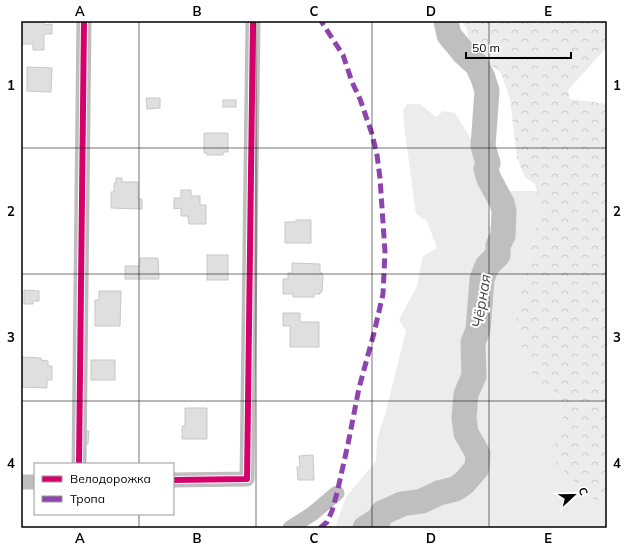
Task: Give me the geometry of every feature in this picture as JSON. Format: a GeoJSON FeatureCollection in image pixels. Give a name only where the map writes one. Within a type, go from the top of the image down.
{"type":"FeatureCollection","features":[{"type":"Feature","properties":{"kind":"street"},"geometry":{"type":"LineString","coordinates":[[79,463],[84,21]]}},
{"type":"Feature","properties":{"kind":"street"},"geometry":{"type":"LineString","coordinates":[[174,480],[247,479],[252,21]]}},
{"type":"Feature","properties":{"kind":"street"},"geometry":{"type":"LineString","coordinates":[[21,482],[34,482]]}},
{"type":"Feature","properties":{"kind":"street"},"geometry":{"type":"LineString","coordinates":[[290,528],[312,514],[337,493]]}},
{"type":"Feature","properties":{"kind":"green space"},"geometry":{"type":"Polygon","coordinates":[[[461,21],[607,21],[607,47],[568,90],[570,99],[607,104],[607,503],[583,496],[581,487],[556,464],[551,448],[564,433],[561,400],[553,389],[539,391],[519,339],[516,316],[538,218],[537,191],[535,184],[525,177],[517,158],[510,99],[501,73],[471,49],[466,27],[461,21]]]}},
{"type":"Feature","properties":{"kind":"green space"},"geometry":{"type":"Polygon","coordinates":[[[407,104],[420,104],[436,117],[443,111],[455,113],[474,144],[481,163],[482,181],[488,201],[489,225],[503,236],[513,234],[513,215],[507,197],[510,191],[537,191],[538,218],[516,316],[519,339],[539,391],[553,389],[561,400],[564,433],[552,448],[556,463],[581,487],[583,496],[607,503],[607,528],[335,528],[346,497],[376,461],[377,440],[386,411],[406,331],[399,320],[417,286],[423,256],[437,248],[427,221],[416,214],[404,125],[403,110],[407,104]]]}},
{"type":"Feature","properties":{"kind":"building"},"geometry":{"type":"Polygon","coordinates":[[[21,21],[44,21],[44,25],[52,24],[52,34],[44,34],[44,50],[33,50],[33,44],[21,44],[21,21]]]}},
{"type":"Feature","properties":{"kind":"building"},"geometry":{"type":"Polygon","coordinates":[[[27,67],[52,68],[51,92],[27,91],[27,67]]]}},
{"type":"Feature","properties":{"kind":"building"},"geometry":{"type":"Polygon","coordinates":[[[146,98],[160,98],[160,108],[147,109],[146,98]]]}},
{"type":"Feature","properties":{"kind":"building"},"geometry":{"type":"Polygon","coordinates":[[[223,100],[236,100],[236,107],[223,107],[223,100]]]}},
{"type":"Feature","properties":{"kind":"building"},"geometry":{"type":"Polygon","coordinates":[[[204,133],[228,133],[228,152],[223,152],[223,155],[207,155],[207,153],[204,153],[204,133]]]}},
{"type":"Feature","properties":{"kind":"building"},"geometry":{"type":"Polygon","coordinates":[[[116,178],[122,178],[122,182],[138,182],[138,199],[142,199],[142,209],[111,208],[111,192],[114,192],[114,183],[116,183],[116,178]]]}},
{"type":"Feature","properties":{"kind":"building"},"geometry":{"type":"Polygon","coordinates":[[[181,190],[191,190],[191,196],[200,196],[200,205],[206,205],[206,224],[189,224],[188,216],[181,216],[181,208],[174,209],[174,198],[181,198],[181,190]]]}},
{"type":"Feature","properties":{"kind":"building"},"geometry":{"type":"Polygon","coordinates":[[[296,220],[311,220],[311,243],[285,243],[285,222],[296,222],[296,220]]]}},
{"type":"Feature","properties":{"kind":"building"},"geometry":{"type":"Polygon","coordinates":[[[207,255],[228,255],[228,280],[207,280],[207,255]]]}},
{"type":"Feature","properties":{"kind":"building"},"geometry":{"type":"Polygon","coordinates":[[[140,258],[158,258],[159,279],[125,279],[125,266],[140,266],[140,258]]]}},
{"type":"Feature","properties":{"kind":"building"},"geometry":{"type":"Polygon","coordinates":[[[292,263],[320,264],[320,273],[322,273],[323,277],[322,292],[320,292],[320,294],[314,294],[314,297],[293,297],[293,294],[283,294],[283,279],[288,279],[288,273],[292,273],[292,263]]]}},
{"type":"Feature","properties":{"kind":"building"},"geometry":{"type":"Polygon","coordinates":[[[24,290],[39,291],[39,301],[33,301],[33,304],[24,304],[24,290]]]}},
{"type":"Feature","properties":{"kind":"building"},"geometry":{"type":"Polygon","coordinates":[[[99,291],[121,291],[120,326],[95,326],[95,300],[99,300],[99,291]]]}},
{"type":"Feature","properties":{"kind":"building"},"geometry":{"type":"Polygon","coordinates":[[[283,313],[300,313],[300,322],[319,322],[319,347],[290,347],[290,326],[283,326],[283,313]]]}},
{"type":"Feature","properties":{"kind":"building"},"geometry":{"type":"Polygon","coordinates":[[[21,357],[41,358],[41,360],[48,361],[48,366],[52,366],[52,380],[47,380],[47,388],[21,387],[21,357]]]}},
{"type":"Feature","properties":{"kind":"building"},"geometry":{"type":"Polygon","coordinates":[[[91,360],[115,360],[115,380],[91,380],[91,360]]]}},
{"type":"Feature","properties":{"kind":"building"},"geometry":{"type":"Polygon","coordinates":[[[185,408],[207,408],[207,439],[182,439],[182,426],[185,426],[185,408]]]}},
{"type":"Feature","properties":{"kind":"building"},"geometry":{"type":"Polygon","coordinates":[[[81,431],[89,431],[88,444],[81,444],[81,431]]]}},
{"type":"Feature","properties":{"kind":"building"},"geometry":{"type":"Polygon","coordinates":[[[313,455],[314,480],[298,480],[297,467],[300,467],[299,456],[313,455]]]}},
{"type":"Feature","properties":{"kind":"waterway","name":"Чёрная"},"geometry":{"type":"LineString","coordinates":[[365,528],[379,519],[382,513],[402,504],[422,501],[439,493],[455,489],[464,483],[477,468],[478,454],[466,433],[464,418],[466,394],[474,376],[473,342],[478,330],[482,279],[487,266],[498,255],[498,245],[503,236],[504,211],[502,203],[489,179],[486,169],[488,163],[483,146],[487,91],[477,65],[464,53],[449,35],[446,21]]}},
{"type":"Feature","properties":{"kind":"marked path"},"geometry":{"type":"LineString","coordinates":[[320,528],[327,522],[337,493],[359,388],[383,294],[385,252],[380,178],[372,134],[343,55],[321,21]]}},
{"type":"Feature","properties":{"kind":"cycle path"},"geometry":{"type":"LineString","coordinates":[[79,463],[84,21]]}},
{"type":"Feature","properties":{"kind":"cycle path"},"geometry":{"type":"LineString","coordinates":[[174,480],[247,479],[253,21]]}}]}
